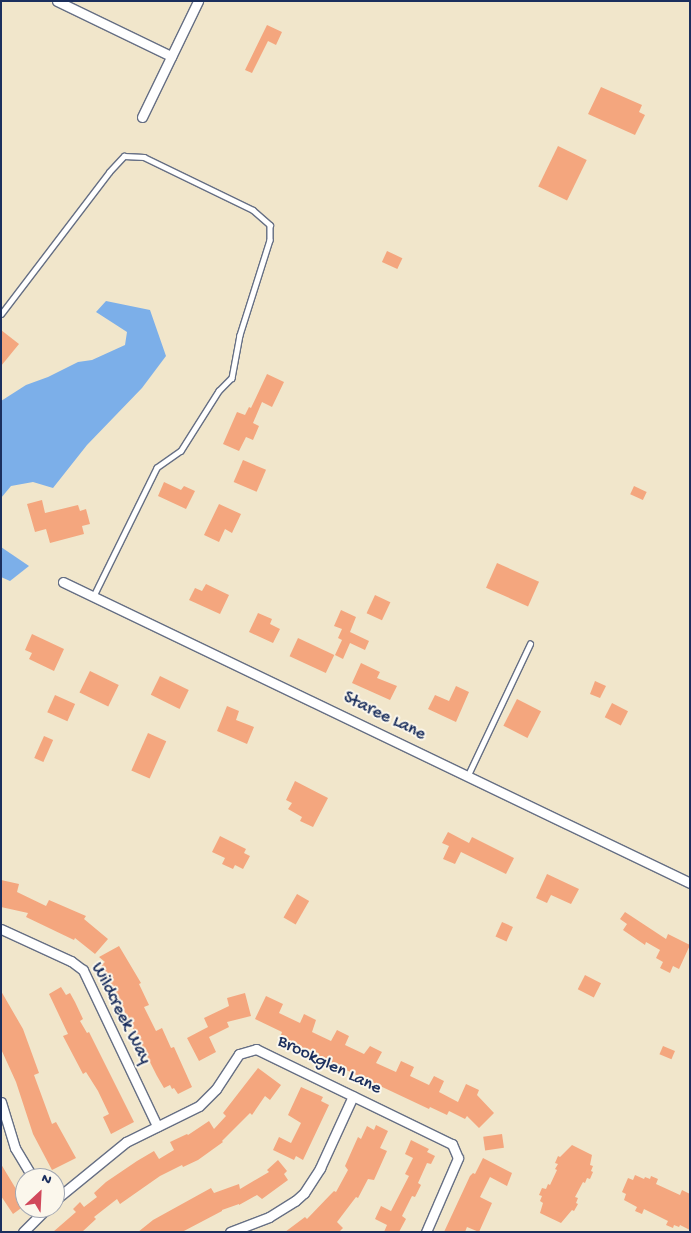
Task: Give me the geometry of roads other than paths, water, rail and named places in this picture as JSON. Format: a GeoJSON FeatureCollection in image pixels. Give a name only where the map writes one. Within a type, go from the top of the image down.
{"type":"FeatureCollection","features":[{"type":"Feature","properties":{"kind":"street"},"geometry":{"type":"LineString","coordinates":[[142,116],[198,1]]}},
{"type":"Feature","properties":{"kind":"street"},"geometry":{"type":"LineString","coordinates":[[62,2],[171,56]]}},
{"type":"Feature","properties":{"kind":"street","name":"Staree Lane"},"geometry":{"type":"LineString","coordinates":[[64,582],[690,883]]}},
{"type":"Feature","properties":{"kind":"street","name":"Wildcreek Way"},"geometry":{"type":"LineString","coordinates":[[1,928],[71,961],[83,970],[157,1126]]}},
{"type":"Feature","properties":{"kind":"street","name":"Brookglen Lane"},"geometry":{"type":"LineString","coordinates":[[65,1192],[126,1142],[199,1106],[216,1089],[239,1054],[251,1049],[261,1050],[448,1141],[456,1148],[458,1158],[426,1232]]}},
{"type":"Feature","properties":{"kind":"street"},"geometry":{"type":"LineString","coordinates":[[230,1232],[269,1217],[295,1201],[304,1193],[320,1168],[353,1096]]}},
{"type":"Feature","properties":{"kind":"street"},"geometry":{"type":"LineString","coordinates":[[1,1102],[15,1148],[27,1168]]}},
{"type":"Feature","properties":{"kind":"street"},"geometry":{"type":"LineString","coordinates":[[24,1232],[37,1218]]}},
{"type":"Feature","properties":{"kind":"lane"},"geometry":{"type":"LineString","coordinates":[[1,314],[109,172],[124,156],[144,157],[253,210],[270,226],[270,240],[240,335],[232,378],[219,391],[181,451],[157,468],[94,596]]}},
{"type":"Feature","properties":{"kind":"lane"},"geometry":{"type":"LineString","coordinates":[[468,775],[530,644]]}},
{"type":"Feature","properties":{"kind":"water"},"geometry":{"type":"Polygon","coordinates":[[[106,301],[150,310],[166,356],[142,388],[87,445],[53,488],[33,482],[11,486],[1,498],[1,401],[26,385],[48,377],[78,362],[92,360],[125,345],[127,332],[96,312],[106,301]]]}},
{"type":"Feature","properties":{"kind":"water"},"geometry":{"type":"Polygon","coordinates":[[[1,547],[29,566],[10,581],[1,577],[1,547]]]}}]}
